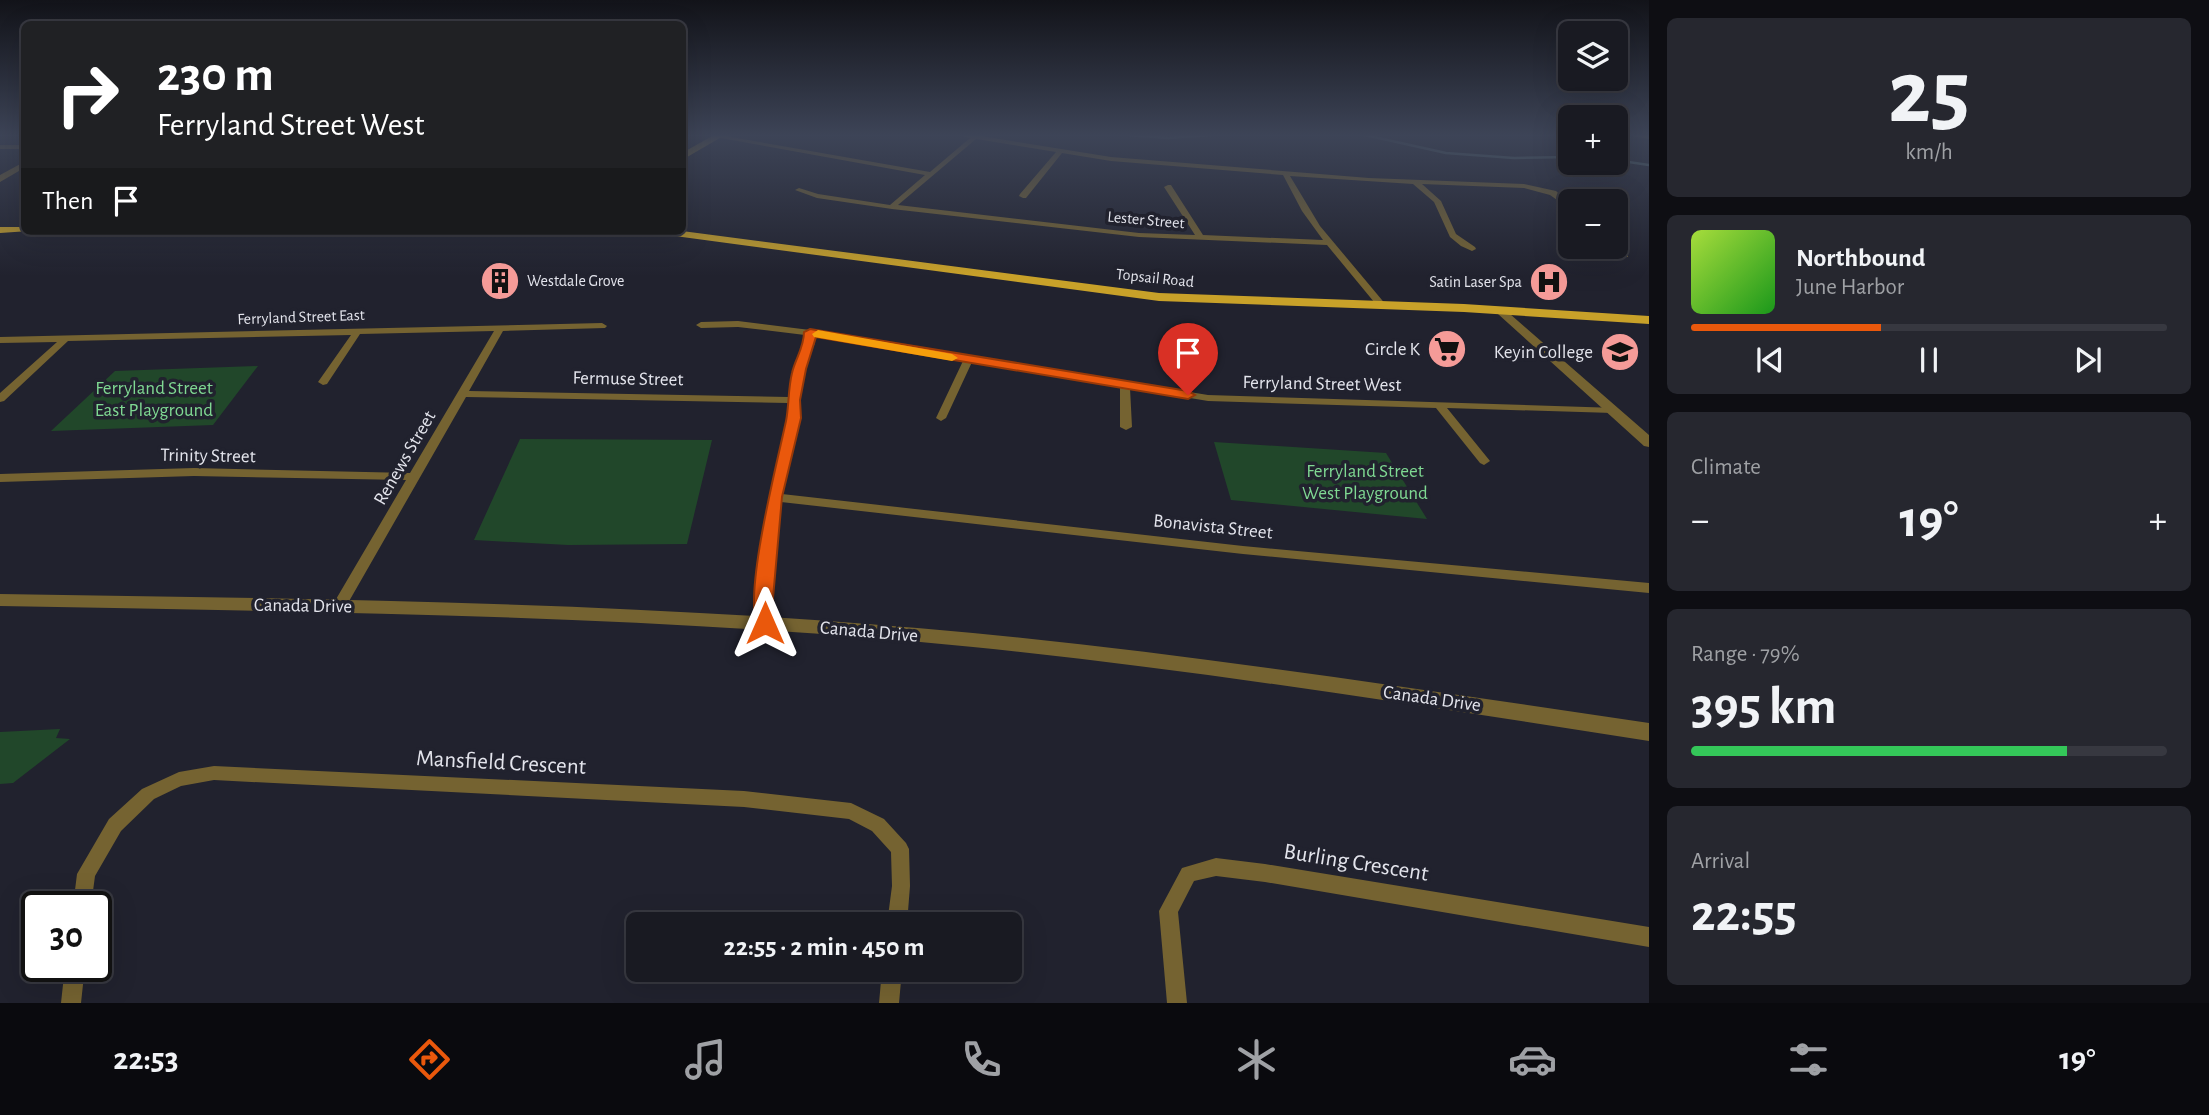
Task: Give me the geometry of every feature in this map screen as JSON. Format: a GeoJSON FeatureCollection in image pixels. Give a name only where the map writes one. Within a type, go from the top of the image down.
{"type":"FeatureCollection","features":[{"type":"Feature","properties":{"kind":"main road"},"geometry":{"type":"LineString","coordinates":[[0,230],[21,230]]}},
{"type":"Feature","properties":{"kind":"main road","name":"Topsail Road"},"geometry":{"type":"LineString","coordinates":[[686,234],[1158,297],[1503,311],[1649,320]]}},
{"type":"Feature","properties":{"kind":"street"},"geometry":{"type":"LineString","coordinates":[[892,207],[921,182]]}},
{"type":"Feature","properties":{"kind":"street"},"geometry":{"type":"LineString","coordinates":[[1023,196],[1035,182]]}},
{"type":"Feature","properties":{"kind":"street"},"geometry":{"type":"LineString","coordinates":[[1290,182],[1301,206],[1327,243],[1382,306]]}},
{"type":"Feature","properties":{"kind":"street"},"geometry":{"type":"LineString","coordinates":[[1415,182],[1439,203],[1450,233],[1458,243],[1472,249]]}},
{"type":"Feature","properties":{"kind":"street"},"geometry":{"type":"LineString","coordinates":[[1429,182],[1540,188],[1558,197]]}},
{"type":"Feature","properties":{"kind":"street"},"geometry":{"type":"LineString","coordinates":[[1168,187],[1201,238]]}},
{"type":"Feature","properties":{"kind":"street","name":"Lester Street"},"geometry":{"type":"LineString","coordinates":[[799,190],[817,196],[892,207],[1139,235],[1327,243]]}},
{"type":"Feature","properties":{"kind":"street"},"geometry":{"type":"LineString","coordinates":[[1503,311],[1649,443]]}},
{"type":"Feature","properties":{"kind":"street","name":"Ferryland Street West"},"geometry":{"type":"LineString","coordinates":[[701,325],[738,324],[810,332],[1208,398],[1613,410]]}},
{"type":"Feature","properties":{"kind":"street","name":"Ferryland Street East"},"geometry":{"type":"LineString","coordinates":[[0,340],[602,326]]}},
{"type":"Feature","properties":{"kind":"street","name":"Renews Street"},"geometry":{"type":"LineString","coordinates":[[339,606],[501,327]]}},
{"type":"Feature","properties":{"kind":"street"},"geometry":{"type":"LineString","coordinates":[[323,382],[358,331]]}},
{"type":"Feature","properties":{"kind":"street"},"geometry":{"type":"LineString","coordinates":[[765,623],[764,598],[775,497],[794,418],[793,400],[799,369],[810,343],[810,332]]}},
{"type":"Feature","properties":{"kind":"street"},"geometry":{"type":"LineString","coordinates":[[0,399],[65,339]]}},
{"type":"Feature","properties":{"kind":"street"},"geometry":{"type":"LineString","coordinates":[[942,418],[968,360]]}},
{"type":"Feature","properties":{"kind":"street"},"geometry":{"type":"LineString","coordinates":[[1125,385],[1126,427]]}},
{"type":"Feature","properties":{"kind":"street","name":"Fermuse Street"},"geometry":{"type":"LineString","coordinates":[[462,394],[793,400]]}},
{"type":"Feature","properties":{"kind":"street"},"geometry":{"type":"LineString","coordinates":[[1439,405],[1484,461]]}},
{"type":"Feature","properties":{"kind":"street","name":"Trinity Street"},"geometry":{"type":"LineString","coordinates":[[0,478],[194,472],[415,477]]}},
{"type":"Feature","properties":{"kind":"street","name":"Bonavista Street"},"geometry":{"type":"LineString","coordinates":[[775,497],[1242,550],[1649,588]]}},
{"type":"Feature","properties":{"kind":"street","name":"Canada Drive"},"geometry":{"type":"LineString","coordinates":[[0,600],[339,606],[765,623],[972,640],[1215,667],[1649,732]]}},
{"type":"Feature","properties":{"kind":"street","name":"Mansfield Crescent"},"geometry":{"type":"LineString","coordinates":[[84,891],[86,874],[115,825],[148,794],[179,779],[214,773],[744,799],[851,811],[878,825],[900,849],[898,912]]}},
{"type":"Feature","properties":{"kind":"street","name":"Burling Crescent"},"geometry":{"type":"LineString","coordinates":[[1177,1003],[1168,911],[1188,874],[1216,867],[1649,937]]}},
{"type":"Feature","properties":{"kind":"street"},"geometry":{"type":"LineString","coordinates":[[71,1003],[73,982]]}},
{"type":"Feature","properties":{"kind":"street"},"geometry":{"type":"LineString","coordinates":[[889,1003],[891,982]]}},
{"type":"Feature","properties":{"kind":"green space","name":"Ferryland Street East Playground"},"geometry":{"type":"Polygon","coordinates":[[[258,366],[213,425],[51,431],[115,371],[258,366]]]}},
{"type":"Feature","properties":{"kind":"green space"},"geometry":{"type":"Polygon","coordinates":[[[520,439],[712,440],[687,544],[568,545],[474,540],[520,439]]]}},
{"type":"Feature","properties":{"kind":"green space","name":"Ferryland Street West Playground"},"geometry":{"type":"Polygon","coordinates":[[[1214,442],[1386,453],[1427,519],[1231,500],[1214,442]]]}},
{"type":"Feature","properties":{"kind":"green space"},"geometry":{"type":"Polygon","coordinates":[[[60,729],[56,738],[70,739],[13,783],[0,784],[0,732],[60,729]]]}},
{"type":"Feature","properties":{"kind":"slow traffic"},"geometry":{"type":"LineString","coordinates":[[818,334],[952,358]]}},
{"type":"Feature","properties":{"kind":"place","name":"Westdale Grove"},"geometry":{"type":"Point","coordinates":[500,281]}},
{"type":"Feature","properties":{"kind":"place","name":"Satin Laser Spa"},"geometry":{"type":"Point","coordinates":[1549,282]}},
{"type":"Feature","properties":{"kind":"place","name":"Circle K"},"geometry":{"type":"Point","coordinates":[1447,349]}},
{"type":"Feature","properties":{"kind":"place","name":"Keyin College"},"geometry":{"type":"Point","coordinates":[1620,352]}},
{"type":"Feature","properties":{"kind":"route"},"geometry":{"type":"LineString","coordinates":[[765,623],[764,598],[775,497],[794,418],[793,400],[799,369],[810,343],[810,332],[1188,395]]}}]}
